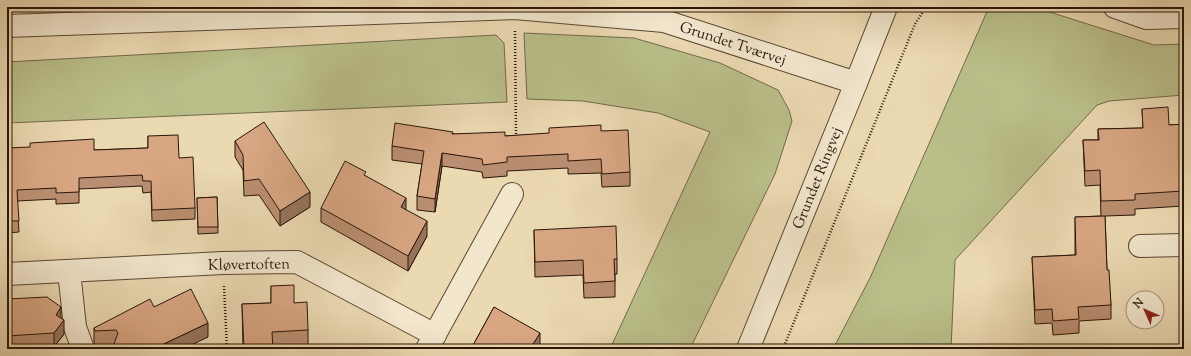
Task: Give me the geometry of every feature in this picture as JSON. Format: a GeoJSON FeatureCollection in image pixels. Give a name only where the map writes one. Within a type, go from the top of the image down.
{"type":"FeatureCollection","features":[{"type":"Feature","properties":{"kind":"street","name":"Grundet Ringvej"},"geometry":{"type":"LineString","coordinates":[[748,349],[886,7]]}},
{"type":"Feature","properties":{"kind":"street"},"geometry":{"type":"LineString","coordinates":[[1115,7],[1146,18],[1184,17]]}},
{"type":"Feature","properties":{"kind":"street","name":"Grundet Tværvej"},"geometry":{"type":"LineString","coordinates":[[7,26],[515,8],[664,21],[856,83]]}},
{"type":"Feature","properties":{"kind":"street","name":"Kløvertoften"},"geometry":{"type":"LineString","coordinates":[[7,274],[223,263],[297,262],[431,342],[512,194]]}},
{"type":"Feature","properties":{"kind":"street"},"geometry":{"type":"LineString","coordinates":[[1140,246],[1184,245]]}},
{"type":"Feature","properties":{"kind":"street"},"geometry":{"type":"LineString","coordinates":[[69,271],[75,327],[83,349]]}},
{"type":"Feature","properties":{"kind":"path"},"geometry":{"type":"LineString","coordinates":[[783,349],[915,24],[926,7]]}},
{"type":"Feature","properties":{"kind":"path"},"geometry":{"type":"LineString","coordinates":[[515,8],[516,146]]}},
{"type":"Feature","properties":{"kind":"path"},"geometry":{"type":"LineString","coordinates":[[223,263],[227,349]]}},
{"type":"Feature","properties":{"kind":"green space"},"geometry":{"type":"Polygon","coordinates":[[[989,7],[1034,7],[1154,45],[1184,44],[1184,95],[1109,101],[1097,105],[955,260],[951,349],[833,349],[870,278],[989,7]]]}},
{"type":"Feature","properties":{"kind":"green space"},"geometry":{"type":"Polygon","coordinates":[[[524,33],[634,38],[720,63],[778,90],[789,110],[792,121],[775,174],[690,349],[610,349],[710,132],[658,113],[583,101],[527,99],[524,33]]]}},
{"type":"Feature","properties":{"kind":"green space"},"geometry":{"type":"Polygon","coordinates":[[[496,35],[504,43],[507,102],[7,123],[7,62],[496,35]]]}},
{"type":"Feature","properties":{"kind":"building"},"geometry":{"type":"Polygon","coordinates":[[[1168,107],[1169,125],[1184,124],[1184,191],[1135,194],[1135,200],[1101,201],[1100,170],[1085,171],[1083,140],[1099,140],[1098,129],[1143,128],[1142,109],[1168,107]]]}},
{"type":"Feature","properties":{"kind":"building"},"geometry":{"type":"Polygon","coordinates":[[[264,122],[310,192],[280,211],[259,179],[244,181],[243,155],[235,141],[264,122]]]}},
{"type":"Feature","properties":{"kind":"building"},"geometry":{"type":"Polygon","coordinates":[[[395,123],[453,132],[452,134],[505,132],[505,136],[549,133],[549,128],[601,125],[601,131],[628,130],[630,172],[602,174],[601,159],[568,161],[568,154],[507,157],[507,162],[483,165],[482,159],[442,153],[435,199],[417,196],[424,151],[392,146],[395,123]]]}},
{"type":"Feature","properties":{"kind":"building"},"geometry":{"type":"Polygon","coordinates":[[[178,135],[179,158],[193,157],[195,208],[152,210],[151,181],[143,181],[142,175],[79,178],[79,192],[56,193],[56,188],[17,190],[19,221],[7,221],[7,148],[30,147],[30,143],[94,139],[94,150],[148,148],[148,136],[178,135]]]}},
{"type":"Feature","properties":{"kind":"building"},"geometry":{"type":"Polygon","coordinates":[[[345,161],[366,172],[364,175],[406,198],[401,207],[427,221],[408,256],[321,208],[345,161]]]}},
{"type":"Feature","properties":{"kind":"building"},"geometry":{"type":"Polygon","coordinates":[[[217,197],[218,227],[198,227],[197,198],[217,197]]]}},
{"type":"Feature","properties":{"kind":"building"},"geometry":{"type":"Polygon","coordinates":[[[1105,216],[1107,270],[1109,270],[1111,305],[1078,307],[1079,319],[1053,321],[1052,309],[1035,310],[1032,257],[1076,255],[1075,217],[1105,216]]]}},
{"type":"Feature","properties":{"kind":"building"},"geometry":{"type":"Polygon","coordinates":[[[616,226],[617,259],[614,259],[615,281],[584,283],[583,260],[535,262],[534,230],[616,226]]]}},
{"type":"Feature","properties":{"kind":"building"},"geometry":{"type":"Polygon","coordinates":[[[1180,276],[1184,276],[1184,310],[1182,310],[1180,276]]]}},
{"type":"Feature","properties":{"kind":"building"},"geometry":{"type":"Polygon","coordinates":[[[294,285],[294,303],[307,302],[308,330],[272,332],[273,349],[244,349],[242,304],[271,303],[271,286],[294,285]]]}},
{"type":"Feature","properties":{"kind":"building"},"geometry":{"type":"Polygon","coordinates":[[[191,289],[208,323],[153,349],[112,349],[118,333],[116,330],[95,331],[94,328],[150,299],[154,307],[191,289]]]}},
{"type":"Feature","properties":{"kind":"building"},"geometry":{"type":"Polygon","coordinates":[[[47,297],[61,307],[56,315],[64,320],[54,333],[7,336],[7,299],[47,297]]]}},
{"type":"Feature","properties":{"kind":"building"},"geometry":{"type":"Polygon","coordinates":[[[494,307],[540,333],[530,349],[521,349],[511,344],[508,349],[471,349],[494,307]]]}}]}
